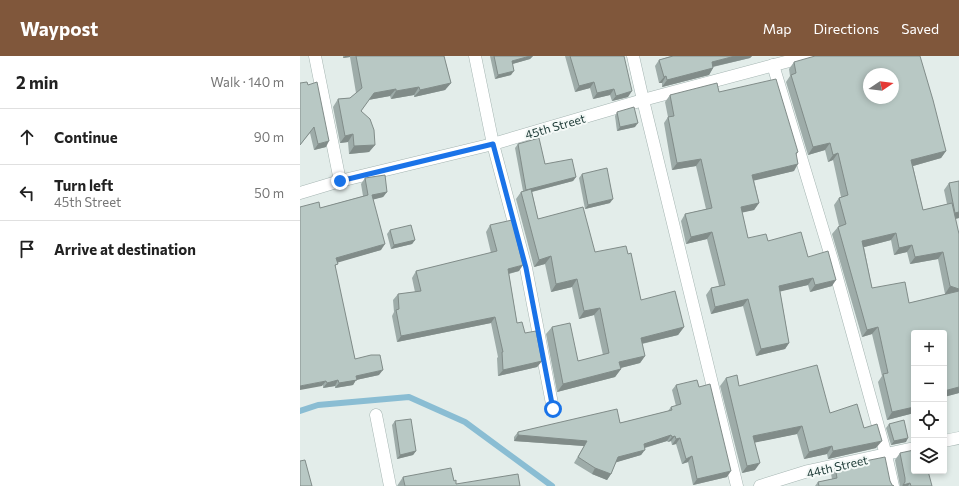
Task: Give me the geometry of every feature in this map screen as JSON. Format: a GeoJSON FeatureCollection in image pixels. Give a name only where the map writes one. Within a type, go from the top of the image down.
{"type":"FeatureCollection","features":[{"type":"Feature","properties":{"kind":"street"},"geometry":{"type":"LineString","coordinates":[[315,56],[340,181]]}},
{"type":"Feature","properties":{"kind":"street"},"geometry":{"type":"LineString","coordinates":[[475,56],[493,144],[526,268],[553,409]]}},
{"type":"Feature","properties":{"kind":"street"},"geometry":{"type":"LineString","coordinates":[[633,56],[738,486]]}},
{"type":"Feature","properties":{"kind":"street","name":"45th Street"},"geometry":{"type":"LineString","coordinates":[[300,193],[340,181],[493,144],[643,100],[795,58],[808,56]]}},
{"type":"Feature","properties":{"kind":"street"},"geometry":{"type":"LineString","coordinates":[[773,65],[833,263],[886,455],[893,486]]}},
{"type":"Feature","properties":{"kind":"street"},"geometry":{"type":"LineString","coordinates":[[376,415],[390,486]]}},
{"type":"Feature","properties":{"kind":"street"},"geometry":{"type":"LineString","coordinates":[[947,440],[959,438]]}},
{"type":"Feature","properties":{"kind":"street","name":"44th Street"},"geometry":{"type":"LineString","coordinates":[[760,486],[808,471],[911,449]]}},
{"type":"Feature","properties":{"kind":"building"},"geometry":{"type":"Polygon","coordinates":[[[356,56],[444,56],[451,83],[420,90],[419,87],[374,93],[361,111],[370,119],[374,130],[375,145],[354,146],[353,134],[345,136],[338,99],[350,98],[362,88],[356,56]]]}},
{"type":"Feature","properties":{"kind":"building"},"geometry":{"type":"Polygon","coordinates":[[[494,56],[530,56],[512,61],[514,71],[498,75],[494,56]]]}},
{"type":"Feature","properties":{"kind":"building"},"geometry":{"type":"Polygon","coordinates":[[[570,56],[624,56],[632,91],[616,96],[614,89],[597,93],[594,82],[579,86],[570,56]]]}},
{"type":"Feature","properties":{"kind":"building"},"geometry":{"type":"Polygon","coordinates":[[[673,56],[735,56],[712,62],[713,68],[667,80],[666,76],[664,77],[659,60],[673,56]]]}},
{"type":"Feature","properties":{"kind":"building"},"geometry":{"type":"Polygon","coordinates":[[[815,56],[920,56],[946,151],[911,160],[923,210],[952,203],[959,234],[959,289],[950,286],[943,252],[915,257],[912,245],[899,248],[896,233],[862,241],[872,288],[905,282],[909,303],[959,291],[959,387],[947,390],[947,330],[911,330],[911,408],[892,412],[883,374],[888,373],[878,327],[867,330],[838,227],[846,224],[839,198],[848,195],[838,153],[833,155],[830,143],[813,147],[791,75],[796,73],[794,62],[815,56]]]}},
{"type":"Feature","properties":{"kind":"building"},"geometry":{"type":"Polygon","coordinates":[[[776,79],[798,152],[796,153],[798,164],[752,175],[759,203],[741,207],[748,238],[766,234],[768,241],[801,232],[808,257],[828,251],[836,280],[815,285],[813,278],[779,286],[789,343],[761,349],[748,299],[715,307],[711,288],[725,285],[712,232],[691,237],[685,214],[712,208],[701,159],[677,163],[668,117],[674,116],[670,95],[717,83],[719,92],[776,79]]]}},
{"type":"Feature","properties":{"kind":"building"},"geometry":{"type":"Polygon","coordinates":[[[307,82],[308,85],[317,82],[329,141],[318,144],[314,127],[300,145],[300,83],[307,82]]]}},
{"type":"Feature","properties":{"kind":"building"},"geometry":{"type":"Polygon","coordinates":[[[634,107],[638,123],[620,127],[617,112],[634,107]]]}},
{"type":"Feature","properties":{"kind":"building"},"geometry":{"type":"Polygon","coordinates":[[[539,138],[545,164],[572,159],[576,177],[526,190],[518,144],[539,138]]]}},
{"type":"Feature","properties":{"kind":"building"},"geometry":{"type":"Polygon","coordinates":[[[607,168],[613,199],[588,205],[582,174],[607,168]]]}},
{"type":"Feature","properties":{"kind":"building"},"geometry":{"type":"Polygon","coordinates":[[[385,175],[387,192],[372,195],[385,244],[336,258],[338,264],[335,265],[355,359],[371,355],[380,355],[383,370],[356,376],[357,380],[339,383],[338,380],[327,383],[326,381],[300,386],[300,207],[319,202],[320,208],[368,195],[365,178],[385,175]]]}},
{"type":"Feature","properties":{"kind":"building"},"geometry":{"type":"Polygon","coordinates":[[[959,181],[959,212],[955,213],[949,183],[959,181]]]}},
{"type":"Feature","properties":{"kind":"building"},"geometry":{"type":"Polygon","coordinates":[[[531,189],[538,219],[583,207],[595,252],[626,246],[628,254],[631,253],[641,300],[675,291],[684,327],[641,338],[645,356],[619,362],[621,369],[563,384],[552,327],[570,323],[578,361],[609,353],[600,308],[584,311],[577,279],[556,284],[551,256],[539,260],[521,192],[531,189]]]}},
{"type":"Feature","properties":{"kind":"building"},"geometry":{"type":"Polygon","coordinates":[[[512,220],[523,265],[508,269],[517,323],[522,322],[525,333],[536,331],[542,361],[503,370],[503,352],[495,317],[401,336],[396,310],[399,309],[398,294],[421,291],[416,271],[497,251],[490,225],[512,220]]]}},
{"type":"Feature","properties":{"kind":"building"},"geometry":{"type":"Polygon","coordinates":[[[411,225],[415,240],[394,245],[390,230],[411,225]]]}},
{"type":"Feature","properties":{"kind":"building"},"geometry":{"type":"Polygon","coordinates":[[[817,365],[830,413],[857,404],[864,428],[877,424],[882,441],[833,451],[832,446],[809,452],[802,426],[753,436],[760,463],[747,466],[726,378],[737,375],[739,386],[817,365]]]}},
{"type":"Feature","properties":{"kind":"building"},"geometry":{"type":"Polygon","coordinates":[[[697,380],[699,387],[710,384],[731,471],[697,479],[692,456],[686,459],[680,438],[676,439],[675,436],[672,437],[671,435],[644,444],[645,450],[618,457],[611,474],[595,468],[578,457],[587,441],[518,435],[518,432],[617,409],[620,423],[672,410],[671,407],[681,404],[676,385],[697,380]]]}},
{"type":"Feature","properties":{"kind":"building"},"geometry":{"type":"Polygon","coordinates":[[[411,419],[416,451],[400,455],[395,421],[411,419]]]}},
{"type":"Feature","properties":{"kind":"building"},"geometry":{"type":"Polygon","coordinates":[[[904,420],[908,438],[894,441],[889,424],[904,420]]]}},
{"type":"Feature","properties":{"kind":"building"},"geometry":{"type":"Polygon","coordinates":[[[911,451],[911,474],[929,474],[932,486],[911,486],[910,483],[903,485],[905,478],[900,453],[911,451]]]}},
{"type":"Feature","properties":{"kind":"building"},"geometry":{"type":"Polygon","coordinates":[[[885,457],[890,481],[894,486],[819,486],[818,482],[837,478],[835,467],[885,457]]]}},
{"type":"Feature","properties":{"kind":"building"},"geometry":{"type":"Polygon","coordinates":[[[305,460],[312,486],[300,486],[300,461],[305,460]]]}},
{"type":"Feature","properties":{"kind":"building"},"geometry":{"type":"Polygon","coordinates":[[[451,468],[456,484],[518,474],[520,486],[405,486],[403,477],[451,468]]]}},
{"type":"Feature","properties":{"kind":"waterway"},"geometry":{"type":"LineString","coordinates":[[300,411],[318,405],[409,397],[465,422],[552,486]]}},
{"type":"Feature","properties":{"kind":"route"},"geometry":{"type":"LineString","coordinates":[[340,181],[493,144],[526,268],[553,409]]}}]}
